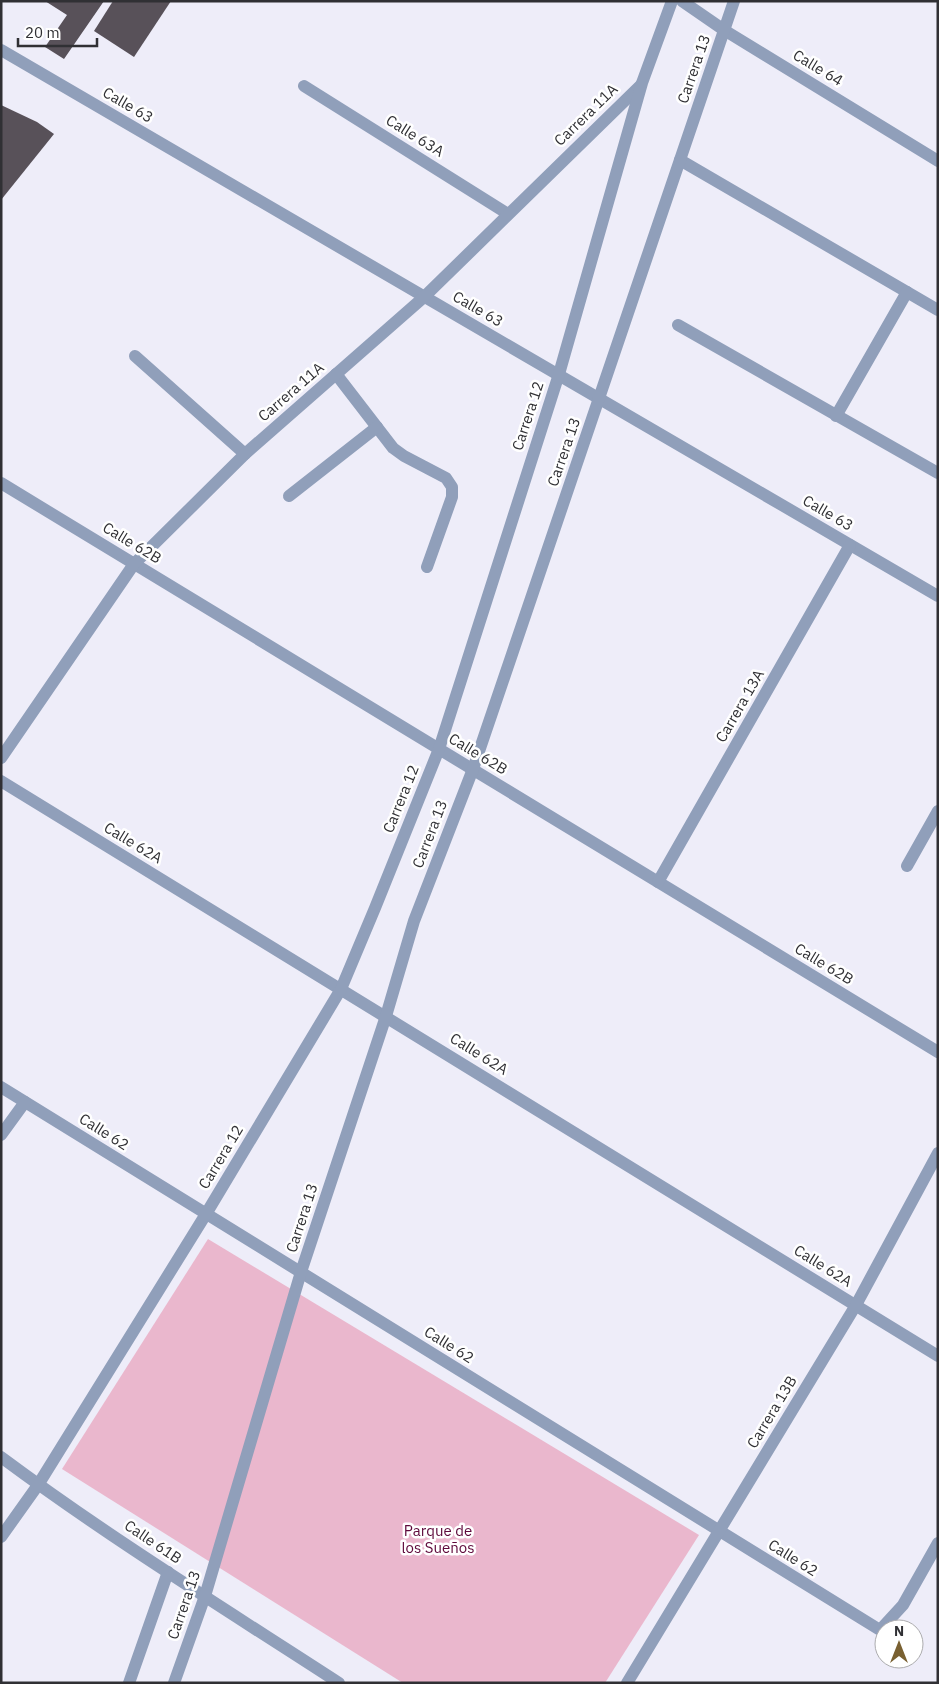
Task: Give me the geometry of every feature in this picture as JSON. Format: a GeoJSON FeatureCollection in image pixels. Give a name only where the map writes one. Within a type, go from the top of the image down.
{"type":"FeatureCollection","features":[{"type":"Feature","properties":{"kind":"street","name":"Carrera 12"},"geometry":{"type":"LineString","coordinates":[[1,1537],[38,1485],[206,1214],[341,989],[376,908],[438,749],[559,374],[642,84],[672,1]]}},
{"type":"Feature","properties":{"kind":"street","name":"Calle 64"},"geometry":{"type":"LineString","coordinates":[[682,1],[724,30],[938,161]]}},
{"type":"Feature","properties":{"kind":"street","name":"Carrera 13"},"geometry":{"type":"LineString","coordinates":[[174,1683],[205,1596],[301,1272],[386,1016],[414,921],[473,770],[734,1]]}},
{"type":"Feature","properties":{"kind":"street","name":"Calle 63"},"geometry":{"type":"LineString","coordinates":[[1,50],[938,596]]}},
{"type":"Feature","properties":{"kind":"street","name":"Carrera 11A"},"geometry":{"type":"LineString","coordinates":[[1,758],[134,564],[245,454],[424,297],[642,84]]}},
{"type":"Feature","properties":{"kind":"street","name":"Calle 63A"},"geometry":{"type":"LineString","coordinates":[[304,86],[508,214]]}},
{"type":"Feature","properties":{"kind":"street"},"geometry":{"type":"LineString","coordinates":[[680,160],[938,310]]}},
{"type":"Feature","properties":{"kind":"street"},"geometry":{"type":"LineString","coordinates":[[836,416],[907,292]]}},
{"type":"Feature","properties":{"kind":"street"},"geometry":{"type":"LineString","coordinates":[[678,325],[938,473]]}},
{"type":"Feature","properties":{"kind":"street"},"geometry":{"type":"LineString","coordinates":[[135,356],[245,454]]}},
{"type":"Feature","properties":{"kind":"street"},"geometry":{"type":"LineString","coordinates":[[336,374],[393,448],[404,456],[446,478],[452,488],[452,497],[427,567]]}},
{"type":"Feature","properties":{"kind":"street"},"geometry":{"type":"LineString","coordinates":[[289,496],[377,427]]}},
{"type":"Feature","properties":{"kind":"street","name":"Calle 62B"},"geometry":{"type":"LineString","coordinates":[[1,483],[938,1052]]}},
{"type":"Feature","properties":{"kind":"street","name":"Carrera 13A"},"geometry":{"type":"LineString","coordinates":[[658,882],[850,545]]}},
{"type":"Feature","properties":{"kind":"street","name":"Calle 62A"},"geometry":{"type":"LineString","coordinates":[[1,781],[938,1356]]}},
{"type":"Feature","properties":{"kind":"street"},"geometry":{"type":"LineString","coordinates":[[907,866],[938,811]]}},
{"type":"Feature","properties":{"kind":"street","name":"Calle 62"},"geometry":{"type":"LineString","coordinates":[[1,1087],[880,1630],[903,1605],[938,1544]]}},
{"type":"Feature","properties":{"kind":"street"},"geometry":{"type":"LineString","coordinates":[[1,1135],[25,1102]]}},
{"type":"Feature","properties":{"kind":"street","name":"Carrera 13B"},"geometry":{"type":"LineString","coordinates":[[627,1683],[856,1306],[938,1153]]}},
{"type":"Feature","properties":{"kind":"street","name":"Calle 61B"},"geometry":{"type":"LineString","coordinates":[[1,1458],[168,1572],[338,1683]]}},
{"type":"Feature","properties":{"kind":"street","name":"Carrera 13"},"geometry":{"type":"LineString","coordinates":[[128,1683],[168,1572]]}},
{"type":"Feature","properties":{"kind":"green space","name":"Parque de los Sueños"},"geometry":{"type":"Polygon","coordinates":[[[208,1239],[699,1535],[605,1683],[403,1683],[62,1469],[208,1239]]]}},
{"type":"Feature","properties":{"kind":"building"},"geometry":{"type":"Polygon","coordinates":[[[45,1],[104,1],[64,59],[45,47],[67,15],[45,1]]]}},
{"type":"Feature","properties":{"kind":"building"},"geometry":{"type":"Polygon","coordinates":[[[113,1],[171,1],[134,57],[94,31],[113,1]]]}},
{"type":"Feature","properties":{"kind":"building"},"geometry":{"type":"Polygon","coordinates":[[[1,105],[37,122],[54,134],[1,200],[1,105]]]}}]}
